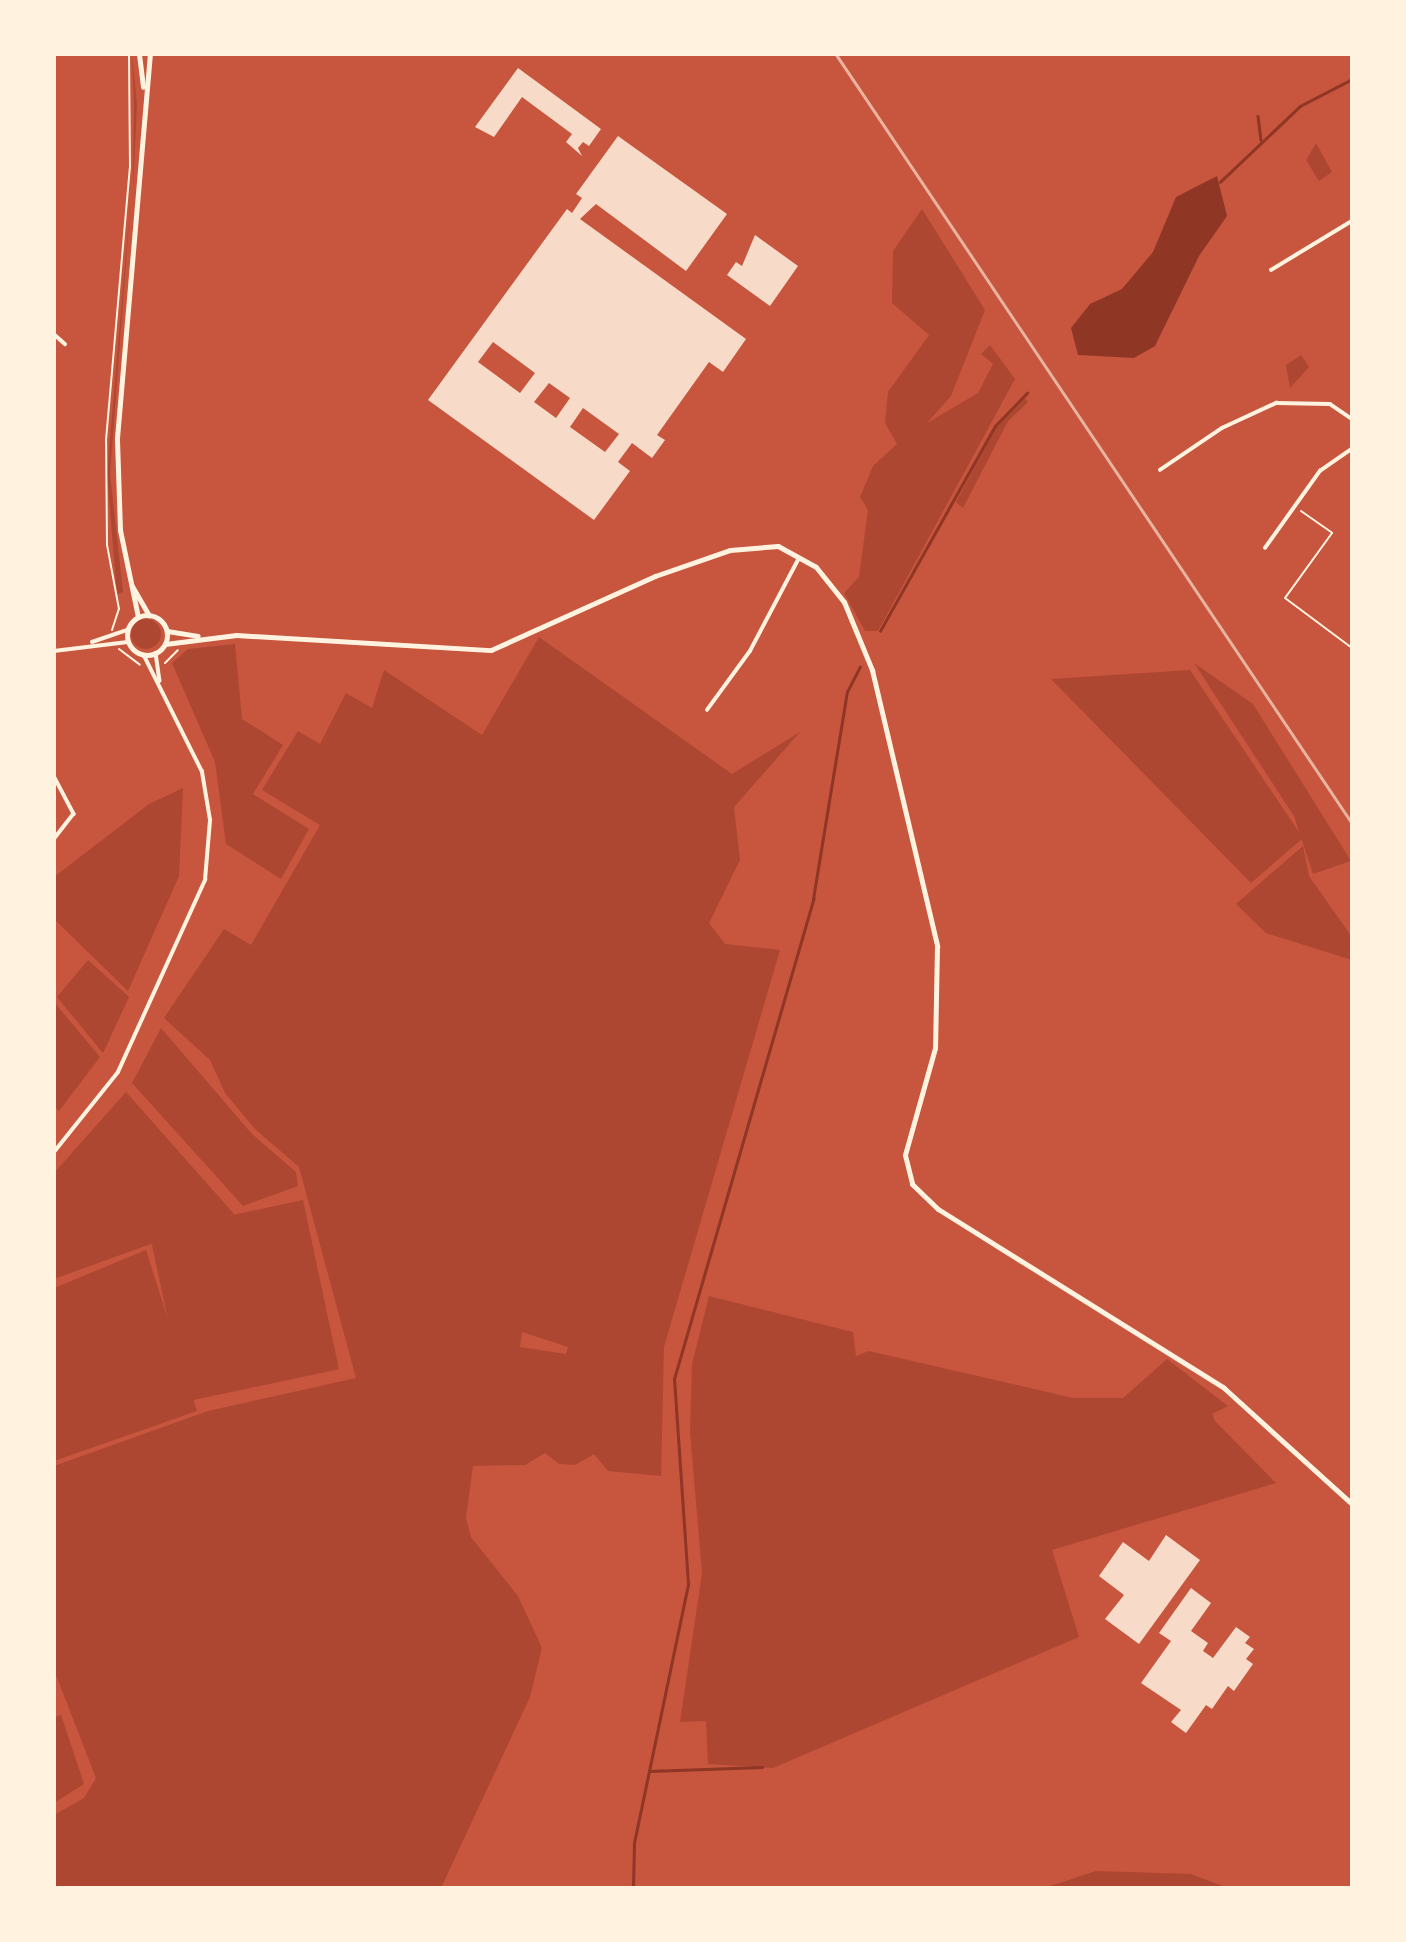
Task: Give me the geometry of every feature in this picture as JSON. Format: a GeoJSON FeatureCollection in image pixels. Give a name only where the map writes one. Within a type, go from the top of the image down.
{"type":"FeatureCollection","features":[{"type":"Feature","properties":{"kind":"street"},"geometry":{"type":"LineString","coordinates":[[139,54],[144,97]]}},
{"type":"Feature","properties":{"kind":"street"},"geometry":{"type":"LineString","coordinates":[[138,617],[119,520],[117,438],[144,97],[150,54]]}},
{"type":"Feature","properties":{"kind":"street"},"geometry":{"type":"LineString","coordinates":[[1271,270],[1352,221]]}},
{"type":"Feature","properties":{"kind":"street"},"geometry":{"type":"LineString","coordinates":[[54,334],[65,344]]}},
{"type":"Feature","properties":{"kind":"street"},"geometry":{"type":"LineString","coordinates":[[1160,470],[1222,428],[1276,403],[1329,404],[1352,419]]}},
{"type":"Feature","properties":{"kind":"street"},"geometry":{"type":"LineString","coordinates":[[1265,548],[1328,463],[1352,449]]}},
{"type":"Feature","properties":{"kind":"street"},"geometry":{"type":"LineString","coordinates":[[132,586],[149,615],[167,631],[198,636],[491,650],[655,576],[730,550],[764,544],[800,556],[831,582],[865,649],[922,872],[939,971],[935,1048],[905,1154],[912,1184],[938,1209],[1224,1388],[1352,1504]]}},
{"type":"Feature","properties":{"kind":"street"},"geometry":{"type":"LineString","coordinates":[[707,709],[750,651],[800,556]]}},
{"type":"Feature","properties":{"kind":"street"},"geometry":{"type":"LineString","coordinates":[[54,651],[90,643],[127,630],[138,617],[149,615]]}},
{"type":"Feature","properties":{"kind":"street"},"geometry":{"type":"LineString","coordinates":[[127,630],[127,642]]}},
{"type":"Feature","properties":{"kind":"street"},"geometry":{"type":"LineString","coordinates":[[144,656],[156,653],[165,644],[167,631]]}},
{"type":"Feature","properties":{"kind":"street"},"geometry":{"type":"LineString","coordinates":[[165,644],[198,636]]}},
{"type":"Feature","properties":{"kind":"street"},"geometry":{"type":"LineString","coordinates":[[54,1152],[118,1072],[205,880],[207,790],[160,681],[144,656],[127,642],[90,643]]}},
{"type":"Feature","properties":{"kind":"street"},"geometry":{"type":"LineString","coordinates":[[156,653],[160,681]]}},
{"type":"Feature","properties":{"kind":"street"},"geometry":{"type":"LineString","coordinates":[[54,776],[74,814],[54,840]]}},
{"type":"Feature","properties":{"kind":"path"},"geometry":{"type":"LineString","coordinates":[[113,634],[119,609],[107,553],[106,451],[131,160],[129,54]]}},
{"type":"Feature","properties":{"kind":"path"},"geometry":{"type":"LineString","coordinates":[[1294,506],[1332,533],[1285,598],[1352,648]]}},
{"type":"Feature","properties":{"kind":"path"},"geometry":{"type":"LineString","coordinates":[[159,666],[180,642]]}},
{"type":"Feature","properties":{"kind":"path"},"geometry":{"type":"LineString","coordinates":[[114,643],[150,669]]}},
{"type":"Feature","properties":{"kind":"shaded area"},"geometry":{"type":"Polygon","coordinates":[[[132,54],[137,105],[133,189],[134,105],[132,54]]]}},
{"type":"Feature","properties":{"kind":"shaded area"},"geometry":{"type":"Polygon","coordinates":[[[1316,143],[1332,172],[1319,181],[1306,160],[1316,143]]]}},
{"type":"Feature","properties":{"kind":"shaded area"},"geometry":{"type":"Polygon","coordinates":[[[1217,176],[1227,216],[1199,256],[1155,346],[1134,358],[1078,355],[1071,328],[1090,304],[1122,289],[1153,252],[1176,197],[1217,176]]]}},
{"type":"Feature","properties":{"kind":"shaded area"},"geometry":{"type":"Polygon","coordinates":[[[131,196],[110,474],[123,592],[117,594],[107,474],[131,196]]]}},
{"type":"Feature","properties":{"kind":"shaded area"},"geometry":{"type":"Polygon","coordinates":[[[922,209],[985,310],[951,396],[927,423],[978,393],[993,364],[981,354],[990,345],[1015,379],[878,631],[865,631],[844,593],[859,577],[868,510],[860,497],[873,466],[897,444],[885,423],[888,392],[929,335],[892,303],[893,251],[922,209]]]}},
{"type":"Feature","properties":{"kind":"shaded area"},"geometry":{"type":"Polygon","coordinates":[[[1301,355],[1309,367],[1290,388],[1286,365],[1301,355]]]}},
{"type":"Feature","properties":{"kind":"shaded area"},"geometry":{"type":"Polygon","coordinates":[[[1025,398],[1028,402],[1008,421],[963,508],[956,502],[996,428],[1025,398]]]}},
{"type":"Feature","properties":{"kind":"shaded area"},"geometry":{"type":"Polygon","coordinates":[[[146,619],[157,623],[161,634],[157,645],[146,649],[135,645],[131,634],[135,623],[146,619]]]}},
{"type":"Feature","properties":{"kind":"shaded area"},"geometry":{"type":"Polygon","coordinates":[[[539,637],[732,774],[800,732],[734,807],[740,860],[709,923],[725,944],[780,950],[664,1347],[661,1476],[608,1471],[594,1454],[575,1465],[559,1464],[545,1453],[525,1465],[473,1466],[466,1518],[471,1537],[518,1596],[542,1648],[530,1697],[441,1888],[54,1888],[54,1815],[84,1798],[96,1778],[54,1670],[54,1466],[208,1411],[356,1378],[299,1167],[255,1129],[225,1093],[210,1060],[164,1018],[224,929],[251,945],[320,825],[262,790],[298,731],[320,744],[346,693],[372,708],[384,670],[482,735],[539,637]],[[522,1332],[520,1347],[566,1354],[568,1347],[522,1332]]]}},
{"type":"Feature","properties":{"kind":"shaded area"},"geometry":{"type":"Polygon","coordinates":[[[235,644],[242,719],[283,745],[253,794],[309,829],[281,879],[226,844],[215,762],[172,663],[188,649],[235,644]]]}},
{"type":"Feature","properties":{"kind":"shaded area"},"geometry":{"type":"Polygon","coordinates":[[[1194,663],[1253,704],[1351,861],[1313,874],[1294,816],[1194,663]]]}},
{"type":"Feature","properties":{"kind":"shaded area"},"geometry":{"type":"Polygon","coordinates":[[[1190,670],[1303,838],[1251,883],[1051,679],[1190,670]]]}},
{"type":"Feature","properties":{"kind":"shaded area"},"geometry":{"type":"Polygon","coordinates":[[[183,788],[179,876],[128,991],[54,919],[54,877],[149,804],[183,788]]]}},
{"type":"Feature","properties":{"kind":"shaded area"},"geometry":{"type":"Polygon","coordinates":[[[1303,846],[1309,876],[1352,937],[1352,960],[1266,933],[1236,904],[1303,846]]]}},
{"type":"Feature","properties":{"kind":"shaded area"},"geometry":{"type":"Polygon","coordinates":[[[88,960],[129,997],[103,1053],[57,997],[88,960]]]}},
{"type":"Feature","properties":{"kind":"shaded area"},"geometry":{"type":"Polygon","coordinates":[[[54,1002],[100,1057],[59,1111],[54,1106],[54,1002]]]}},
{"type":"Feature","properties":{"kind":"shaded area"},"geometry":{"type":"Polygon","coordinates":[[[161,1028],[252,1134],[296,1172],[298,1186],[243,1206],[132,1083],[161,1028]]]}},
{"type":"Feature","properties":{"kind":"shaded area"},"geometry":{"type":"Polygon","coordinates":[[[126,1092],[234,1214],[54,1279],[54,1173],[126,1092]]]}},
{"type":"Feature","properties":{"kind":"shaded area"},"geometry":{"type":"Polygon","coordinates":[[[303,1200],[339,1369],[185,1402],[149,1233],[303,1200]]]}},
{"type":"Feature","properties":{"kind":"shaded area"},"geometry":{"type":"Polygon","coordinates":[[[146,1250],[197,1411],[54,1461],[54,1288],[146,1250]]]}},
{"type":"Feature","properties":{"kind":"shaded area"},"geometry":{"type":"Polygon","coordinates":[[[709,1296],[853,1332],[856,1356],[869,1351],[1073,1398],[1123,1398],[1167,1359],[1228,1406],[1212,1414],[1215,1421],[1276,1483],[1052,1550],[1079,1637],[773,1768],[708,1764],[706,1721],[680,1722],[702,1573],[690,1432],[692,1364],[709,1296]]]}},
{"type":"Feature","properties":{"kind":"shaded area"},"geometry":{"type":"Polygon","coordinates":[[[61,1715],[84,1784],[54,1803],[54,1717],[61,1715]]]}},
{"type":"Feature","properties":{"kind":"shaded area"},"geometry":{"type":"Polygon","coordinates":[[[1096,1871],[1191,1874],[1228,1888],[1044,1888],[1096,1871]]]}},
{"type":"Feature","properties":{"kind":"building"},"geometry":{"type":"Polygon","coordinates":[[[518,68],[601,129],[589,146],[583,142],[578,148],[582,156],[566,142],[572,134],[522,97],[494,137],[475,127],[518,68]]]}},
{"type":"Feature","properties":{"kind":"building"},"geometry":{"type":"Polygon","coordinates":[[[618,136],[727,214],[686,271],[596,204],[580,219],[746,339],[723,372],[709,362],[657,435],[665,440],[652,458],[632,443],[618,462],[630,471],[594,520],[428,400],[567,209],[572,213],[582,198],[576,194],[618,136]],[[493,342],[478,362],[520,393],[535,373],[493,342]],[[549,383],[534,402],[556,418],[570,398],[549,383]],[[583,408],[570,427],[605,452],[619,434],[583,408]]]}},
{"type":"Feature","properties":{"kind":"building"},"geometry":{"type":"Polygon","coordinates":[[[755,235],[798,266],[770,306],[727,275],[736,262],[742,266],[755,235]]]}},
{"type":"Feature","properties":{"kind":"building"},"geometry":{"type":"Polygon","coordinates":[[[1166,1535],[1200,1560],[1139,1644],[1105,1619],[1124,1595],[1099,1576],[1123,1542],[1149,1561],[1166,1535]]]}},
{"type":"Feature","properties":{"kind":"building"},"geometry":{"type":"Polygon","coordinates":[[[1191,1588],[1211,1603],[1191,1631],[1208,1643],[1203,1651],[1213,1658],[1236,1627],[1250,1637],[1245,1643],[1254,1649],[1246,1659],[1253,1664],[1234,1691],[1228,1686],[1212,1709],[1206,1705],[1186,1733],[1171,1722],[1181,1710],[1141,1683],[1171,1641],[1159,1633],[1191,1588]]]}},
{"type":"Feature","properties":{"kind":"waterway"},"geometry":{"type":"LineString","coordinates":[[1220,182],[1300,106],[1352,79]]}},
{"type":"Feature","properties":{"kind":"waterway"},"geometry":{"type":"LineString","coordinates":[[1258,116],[1261,140]]}},
{"type":"Feature","properties":{"kind":"waterway"},"geometry":{"type":"LineString","coordinates":[[880,631],[995,426],[1027,393]]}},
{"type":"Feature","properties":{"kind":"waterway"},"geometry":{"type":"LineString","coordinates":[[633,1888],[634,1843],[688,1584],[674,1379],[813,899],[847,692],[860,667]]}},
{"type":"Feature","properties":{"kind":"waterway"},"geometry":{"type":"LineString","coordinates":[[649,1771],[762,1767]]}},
{"type":"Feature","properties":{"kind":"railway"},"geometry":{"type":"LineString","coordinates":[[836,54],[1352,823]]}}]}
